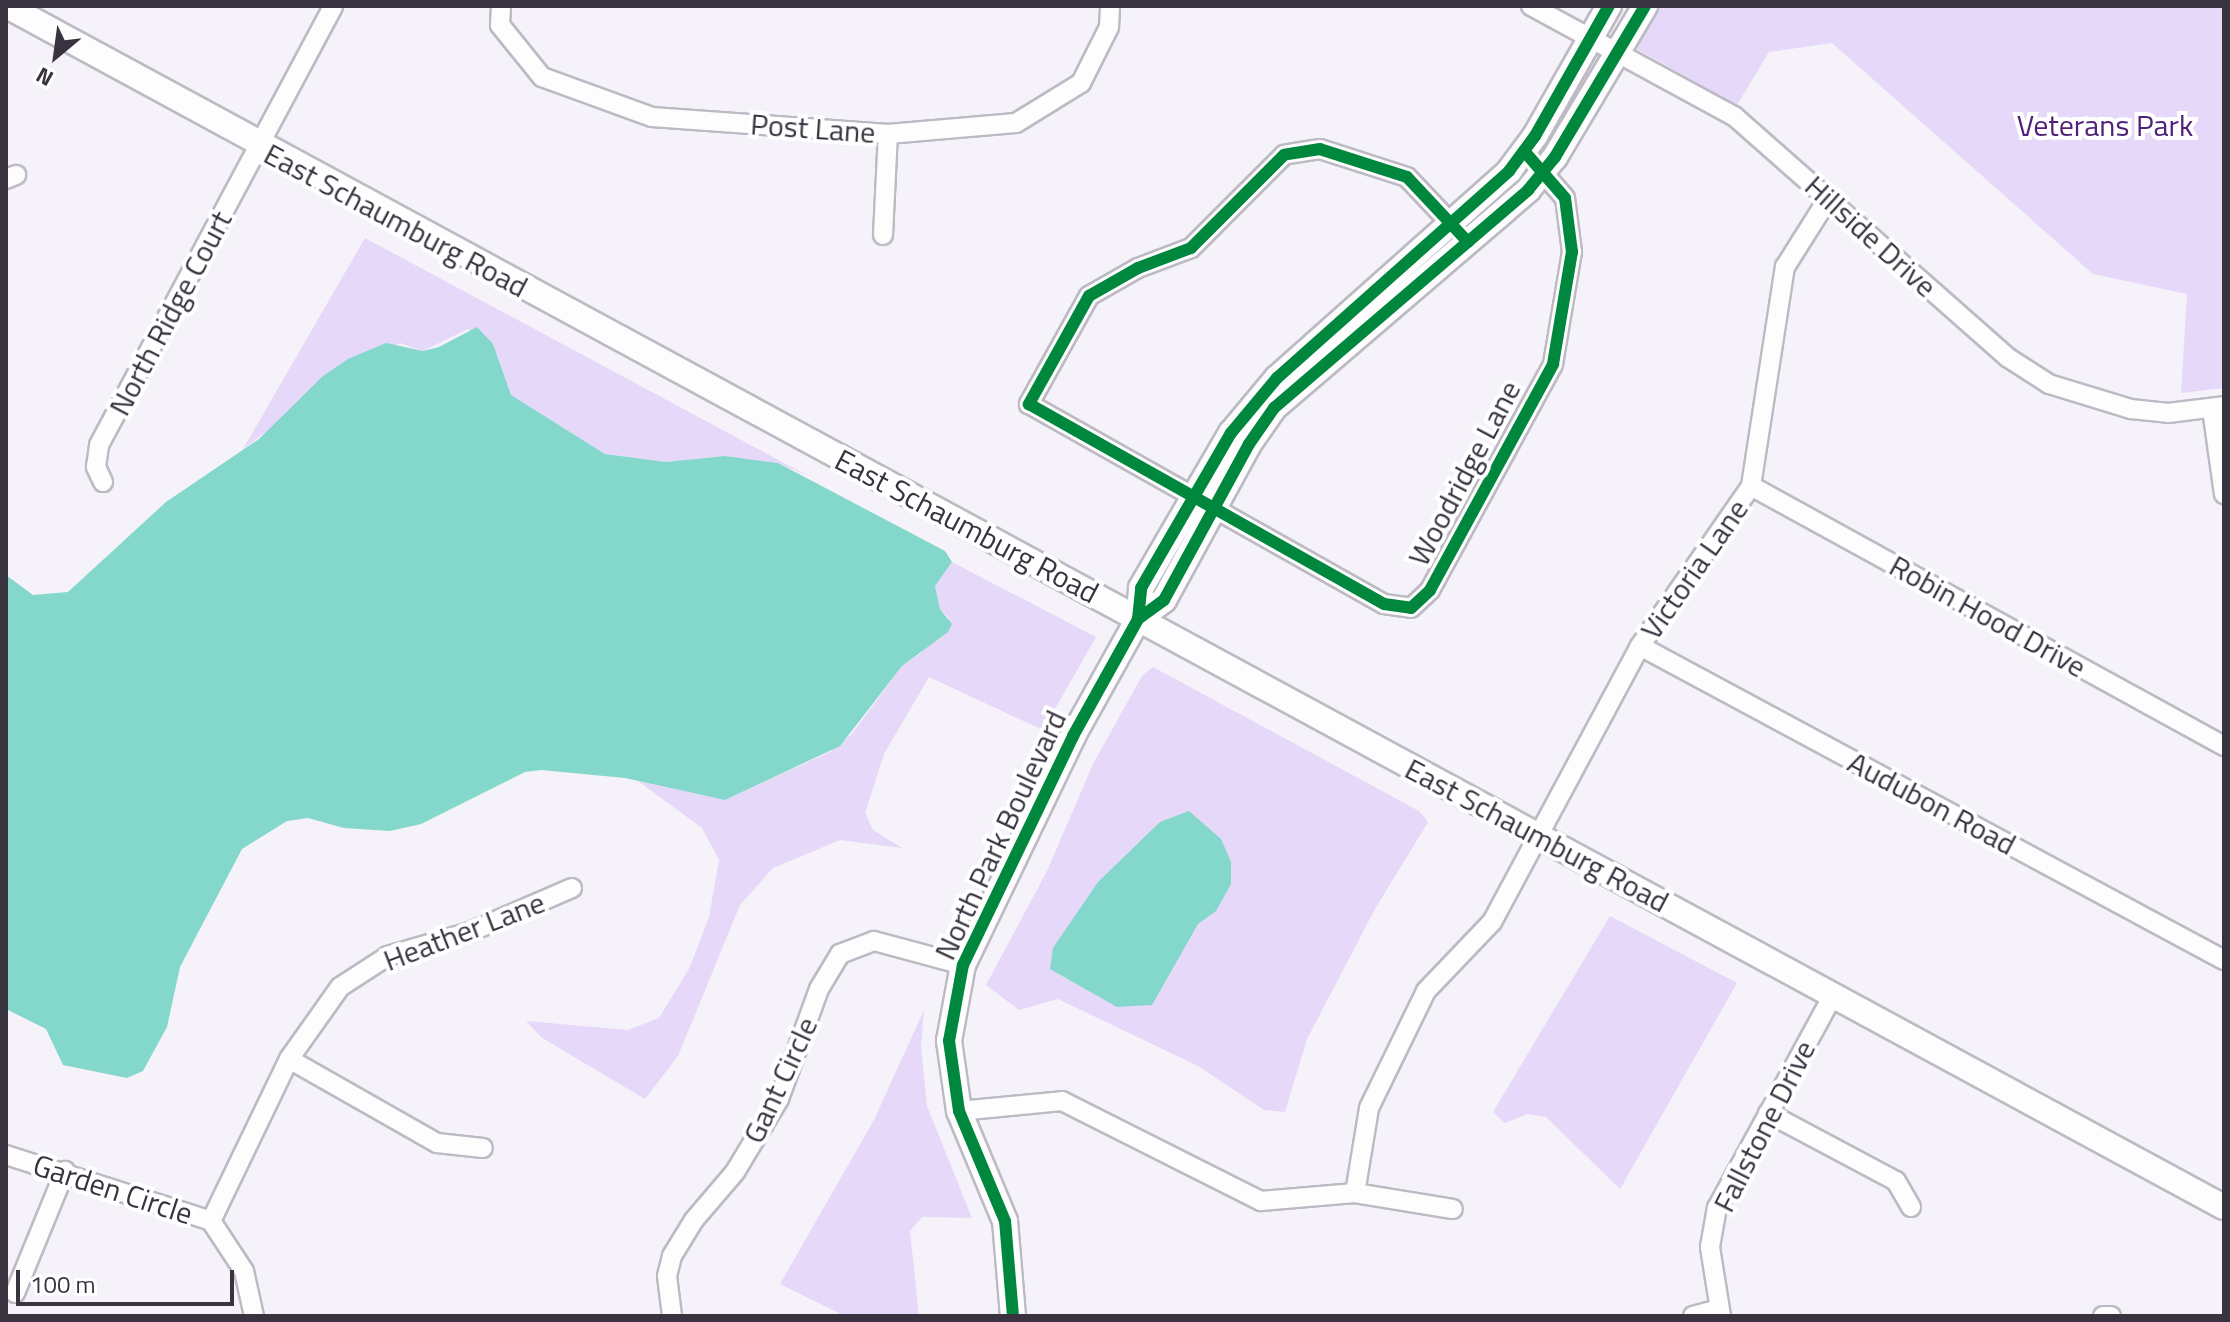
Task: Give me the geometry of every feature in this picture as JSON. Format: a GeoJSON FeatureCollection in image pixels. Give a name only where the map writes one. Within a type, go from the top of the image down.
{"type":"FeatureCollection","features":[{"type":"Feature","properties":{"kind":"main road","name":"East Schaumburg Road"},"geometry":{"type":"LineString","coordinates":[[7,6],[260,147],[2224,1207]]}},
{"type":"Feature","properties":{"kind":"main road"},"geometry":{"type":"LineString","coordinates":[[1460,233],[1524,151],[1609,6]]}},
{"type":"Feature","properties":{"kind":"main road"},"geometry":{"type":"LineString","coordinates":[[1460,233],[1544,172],[1645,6]]}},
{"type":"Feature","properties":{"kind":"main road","name":"North Park Boulevard"},"geometry":{"type":"LineString","coordinates":[[1013,1316],[1005,1221],[959,1111],[949,1041],[963,965],[1073,736],[1138,619],[1141,588],[1204,502],[1221,447],[1267,388],[1460,233]]}},
{"type":"Feature","properties":{"kind":"street","name":"North Ridge Court"},"geometry":{"type":"LineString","coordinates":[[103,482],[96,467],[99,445],[333,6]]}},
{"type":"Feature","properties":{"kind":"street","name":"Post Lane"},"geometry":{"type":"LineString","coordinates":[[501,6],[500,25],[542,77],[652,117],[888,134],[1016,123],[1081,83],[1109,27],[1110,6]]}},
{"type":"Feature","properties":{"kind":"street","name":"Hillside Drive"},"geometry":{"type":"LineString","coordinates":[[1531,6],[1734,116],[2007,357],[2049,384],[2131,409],[2168,413],[2218,408]]}},
{"type":"Feature","properties":{"kind":"street"},"geometry":{"type":"LineString","coordinates":[[883,235],[888,134]]}},
{"type":"Feature","properties":{"kind":"street"},"geometry":{"type":"LineString","coordinates":[[1204,502],[1029,404],[1089,296],[1138,268],[1191,248],[1284,155],[1320,149],[1407,177],[1460,233]]}},
{"type":"Feature","properties":{"kind":"street","name":"Woodridge Lane"},"geometry":{"type":"LineString","coordinates":[[1204,502],[1384,604],[1411,608],[1430,590],[1553,364],[1572,252],[1565,198],[1524,151]]}},
{"type":"Feature","properties":{"kind":"street","name":"Victoria Lane"},"geometry":{"type":"LineString","coordinates":[[1355,1193],[1369,1108],[1426,991],[1492,922],[1640,646],[1751,486],[1781,280],[1799,237],[1829,197]]}},
{"type":"Feature","properties":{"kind":"street"},"geometry":{"type":"LineString","coordinates":[[2218,408],[2224,494]]}},
{"type":"Feature","properties":{"kind":"street","name":"Robin Hood Drive"},"geometry":{"type":"LineString","coordinates":[[1751,486],[2224,746]]}},
{"type":"Feature","properties":{"kind":"street","name":"Audubon Road"},"geometry":{"type":"LineString","coordinates":[[1640,646],[2224,960]]}},
{"type":"Feature","properties":{"kind":"street","name":"Heather Lane"},"geometry":{"type":"LineString","coordinates":[[211,1221],[289,1059],[340,987],[388,956],[470,932],[572,888]]}},
{"type":"Feature","properties":{"kind":"street","name":"Gant Circle"},"geometry":{"type":"LineString","coordinates":[[672,1316],[667,1276],[672,1256],[694,1220],[735,1172],[779,1099],[819,989],[840,954],[874,941],[963,965]]}},
{"type":"Feature","properties":{"kind":"street","name":"Fallstone Drive"},"geometry":{"type":"LineString","coordinates":[[1693,1316],[1720,1312],[1710,1247],[1717,1208],[1833,995]]}},
{"type":"Feature","properties":{"kind":"street"},"geometry":{"type":"LineString","coordinates":[[289,1059],[437,1143],[483,1148]]}},
{"type":"Feature","properties":{"kind":"street"},"geometry":{"type":"LineString","coordinates":[[959,1111],[1062,1101],[1261,1201],[1355,1193],[1453,1209]]}},
{"type":"Feature","properties":{"kind":"street"},"geometry":{"type":"LineString","coordinates":[[1768,1113],[1896,1181],[1911,1207]]}},
{"type":"Feature","properties":{"kind":"street","name":"Garden Circle"},"geometry":{"type":"LineString","coordinates":[[6,1155],[65,1171],[211,1221],[244,1271],[254,1316]]}},
{"type":"Feature","properties":{"kind":"street"},"geometry":{"type":"LineString","coordinates":[[15,1293],[65,1171]]}},
{"type":"Feature","properties":{"kind":"street"},"geometry":{"type":"LineString","coordinates":[[2103,1316],[2111,1316]]}},
{"type":"Feature","properties":{"kind":"green space","name":"Veterans Park"},"geometry":{"type":"Polygon","coordinates":[[[1659,6],[2224,6],[2224,388],[2181,393],[2187,294],[2093,274],[1832,43],[1769,52],[1737,105],[1635,48],[1659,6]]]}},
{"type":"Feature","properties":{"kind":"green space"},"geometry":{"type":"Polygon","coordinates":[[[365,238],[808,476],[778,463],[725,456],[666,462],[605,454],[511,395],[493,344],[468,329],[423,351],[400,343],[303,395],[277,424],[243,449],[365,238]]]}},
{"type":"Feature","properties":{"kind":"green space"},"geometry":{"type":"Polygon","coordinates":[[[952,562],[1096,637],[1043,730],[929,677],[884,754],[865,813],[873,830],[902,848],[840,840],[773,868],[740,905],[678,1056],[645,1099],[542,1038],[526,1021],[628,1030],[659,1018],[690,967],[709,917],[719,860],[702,828],[638,781],[725,800],[830,752],[851,735],[902,666],[921,653],[949,618],[940,609],[935,586],[952,562]]]}},
{"type":"Feature","properties":{"kind":"green space"},"geometry":{"type":"Polygon","coordinates":[[[1153,667],[1419,811],[1428,822],[1375,909],[1307,1039],[1285,1112],[1264,1110],[1198,1066],[1058,999],[1019,1010],[986,985],[1047,871],[1093,764],[1142,676],[1153,667]]]}},
{"type":"Feature","properties":{"kind":"green space"},"geometry":{"type":"Polygon","coordinates":[[[1610,916],[1737,983],[1620,1189],[1546,1117],[1527,1114],[1505,1123],[1493,1112],[1610,916]]]}},
{"type":"Feature","properties":{"kind":"green space"},"geometry":{"type":"Polygon","coordinates":[[[924,1010],[921,1046],[927,1106],[972,1218],[922,1217],[910,1231],[919,1316],[845,1316],[780,1284],[874,1120],[924,1010]]]}},
{"type":"Feature","properties":{"kind":"shaded area"},"geometry":{"type":"Polygon","coordinates":[[[477,327],[493,344],[511,395],[605,454],[666,462],[725,456],[778,463],[945,551],[952,562],[935,586],[940,609],[952,624],[948,632],[902,666],[840,746],[725,800],[625,778],[541,770],[525,772],[421,824],[390,831],[344,828],[308,818],[287,821],[242,849],[180,967],[167,1027],[143,1071],[127,1078],[63,1065],[46,1029],[6,1009],[6,575],[33,595],[68,592],[166,502],[259,439],[323,376],[348,359],[386,343],[423,351],[439,347],[477,327]]]}},
{"type":"Feature","properties":{"kind":"shaded area"},"geometry":{"type":"Polygon","coordinates":[[[1189,811],[1221,839],[1231,862],[1231,884],[1216,911],[1198,924],[1152,1005],[1117,1007],[1050,969],[1053,948],[1098,882],[1160,822],[1189,811]]]}},
{"type":"Feature","properties":{"kind":"cycle path"},"geometry":{"type":"LineString","coordinates":[[1013,1316],[1005,1221],[959,1111],[949,1041],[963,965],[1073,736],[1138,619],[1141,588],[1231,433],[1277,378],[1509,171],[1535,136],[1609,6]]}},
{"type":"Feature","properties":{"kind":"cycle path"},"geometry":{"type":"LineString","coordinates":[[1138,619],[1164,600],[1249,444],[1274,408],[1528,190],[1555,157],[1645,6]]}},
{"type":"Feature","properties":{"kind":"cycle path"},"geometry":{"type":"LineString","coordinates":[[1468,242],[1407,177],[1320,149],[1284,155],[1191,248],[1138,268],[1089,296],[1029,404],[1384,604],[1411,608],[1430,590],[1553,364],[1572,252],[1565,198],[1524,151]]}}]}
